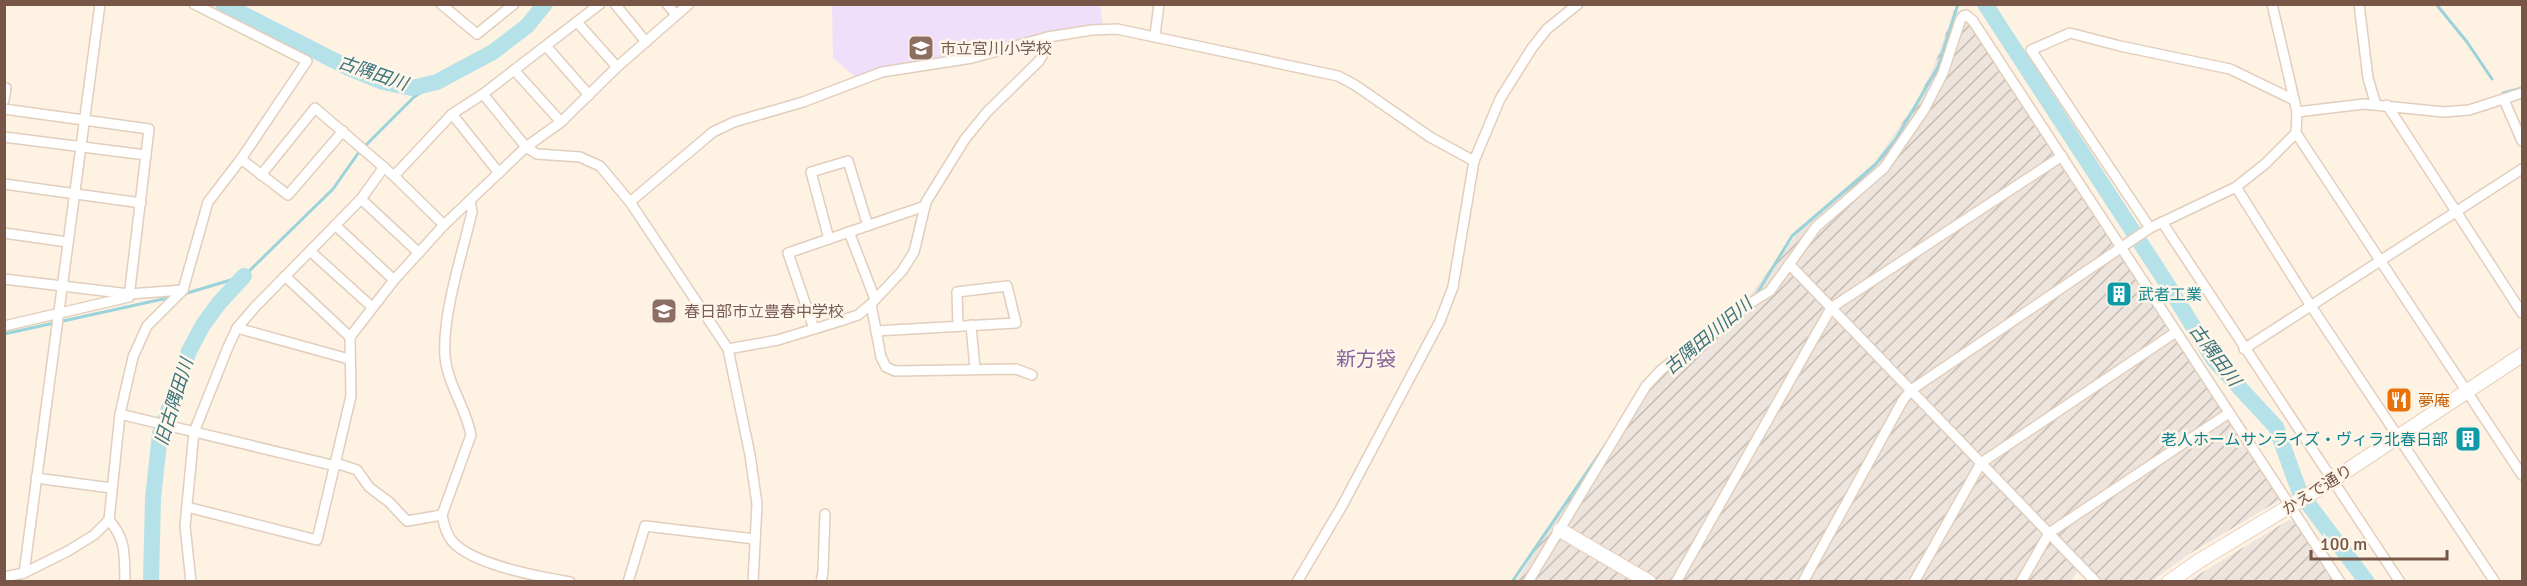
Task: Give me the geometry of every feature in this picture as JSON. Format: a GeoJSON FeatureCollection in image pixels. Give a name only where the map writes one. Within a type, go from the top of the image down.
{"type":"FeatureCollection","features":[{"type":"Feature","properties":{"kind":"street"},"geometry":{"type":"LineString","coordinates":[[20,576],[36,478],[100,4]]}},
{"type":"Feature","properties":{"kind":"street"},"geometry":{"type":"LineString","coordinates":[[4,577],[20,576],[68,551],[94,535],[109,520],[120,414],[133,357],[147,326],[183,290],[208,202],[241,159],[307,61],[194,4]]}},
{"type":"Feature","properties":{"kind":"street"},"geometry":{"type":"LineString","coordinates":[[441,4],[477,34],[514,4]]}},
{"type":"Feature","properties":{"kind":"street"},"geometry":{"type":"LineString","coordinates":[[394,176],[452,114],[483,94],[600,4]]}},
{"type":"Feature","properties":{"kind":"street"},"geometry":{"type":"LineString","coordinates":[[615,4],[646,42]]}},
{"type":"Feature","properties":{"kind":"street"},"geometry":{"type":"LineString","coordinates":[[667,4],[676,15]]}},
{"type":"Feature","properties":{"kind":"street"},"geometry":{"type":"LineString","coordinates":[[187,507],[317,540],[351,396],[348,359],[350,337],[394,279],[444,225],[526,147],[561,122],[617,67],[689,4]]}},
{"type":"Feature","properties":{"kind":"street"},"geometry":{"type":"LineString","coordinates":[[1155,35],[1159,4]]}},
{"type":"Feature","properties":{"kind":"street"},"geometry":{"type":"LineString","coordinates":[[1297,582],[1342,506],[1440,321],[1453,287],[1474,161],[1500,99],[1532,48],[1547,29],[1578,4]]}},
{"type":"Feature","properties":{"kind":"street"},"geometry":{"type":"LineString","coordinates":[[2272,4],[2298,112],[2296,133],[2523,475]]}},
{"type":"Feature","properties":{"kind":"street"},"geometry":{"type":"LineString","coordinates":[[2359,4],[2368,78],[2376,105]]}},
{"type":"Feature","properties":{"kind":"street"},"geometry":{"type":"LineString","coordinates":[[1528,582],[1646,386],[1660,370],[1739,310],[1770,291],[1816,227],[1884,168],[1912,130],[1943,73],[1963,16],[1966,15],[1973,21],[2062,156],[2125,246],[2176,332],[2293,505],[2340,582]]}},
{"type":"Feature","properties":{"kind":"street"},"geometry":{"type":"LineString","coordinates":[[577,22],[617,67]]}},
{"type":"Feature","properties":{"kind":"street"},"geometry":{"type":"LineString","coordinates":[[630,202],[713,132],[734,122],[803,102],[882,72],[972,58],[1048,37],[1092,30],[1116,29],[1155,35],[1338,76],[1430,137],[1474,161]]}},
{"type":"Feature","properties":{"kind":"street"},"geometry":{"type":"LineString","coordinates":[[2150,228],[2031,50],[2070,33],[2230,69],[2294,99]]}},
{"type":"Feature","properties":{"kind":"street"},"geometry":{"type":"LineString","coordinates":[[728,349],[778,340],[858,315],[873,301],[902,271],[914,252],[925,206],[965,139],[987,112],[1040,61],[1048,37]]}},
{"type":"Feature","properties":{"kind":"street"},"geometry":{"type":"LineString","coordinates":[[546,46],[589,95]]}},
{"type":"Feature","properties":{"kind":"street"},"geometry":{"type":"LineString","coordinates":[[514,70],[561,122]]}},
{"type":"Feature","properties":{"kind":"street"},"geometry":{"type":"LineString","coordinates":[[4,100],[6,88]]}},
{"type":"Feature","properties":{"kind":"street"},"geometry":{"type":"LineString","coordinates":[[2298,112],[2364,104],[2444,112],[2469,110],[2523,93]]}},
{"type":"Feature","properties":{"kind":"street"},"geometry":{"type":"LineString","coordinates":[[483,94],[526,147],[537,154],[580,157],[600,165],[630,202],[728,349],[758,504],[753,582]]}},
{"type":"Feature","properties":{"kind":"street"},"geometry":{"type":"LineString","coordinates":[[2504,100],[2523,141]]}},
{"type":"Feature","properties":{"kind":"street"},"geometry":{"type":"LineString","coordinates":[[2387,105],[2523,313]]}},
{"type":"Feature","properties":{"kind":"street"},"geometry":{"type":"LineString","coordinates":[[261,175],[315,108],[394,176],[444,225]]}},
{"type":"Feature","properties":{"kind":"street"},"geometry":{"type":"LineString","coordinates":[[4,109],[149,129],[129,297],[4,326]]}},
{"type":"Feature","properties":{"kind":"street"},"geometry":{"type":"LineString","coordinates":[[452,114],[499,173]]}},
{"type":"Feature","properties":{"kind":"street"},"geometry":{"type":"LineString","coordinates":[[241,159],[288,195],[343,131]]}},
{"type":"Feature","properties":{"kind":"street"},"geometry":{"type":"LineString","coordinates":[[1803,582],[1903,400],[1911,390],[2150,228],[2236,187],[2265,164],[2296,133]]}},
{"type":"Feature","properties":{"kind":"street"},"geometry":{"type":"LineString","coordinates":[[4,137],[146,155]]}},
{"type":"Feature","properties":{"kind":"street"},"geometry":{"type":"LineString","coordinates":[[1676,582],[1832,308],[2062,156]]}},
{"type":"Feature","properties":{"kind":"street"},"geometry":{"type":"LineString","coordinates":[[829,239],[811,172],[848,161],[868,226]]}},
{"type":"Feature","properties":{"kind":"street"},"geometry":{"type":"LineString","coordinates":[[190,582],[185,526],[194,432],[237,328],[361,199],[384,167]]}},
{"type":"Feature","properties":{"kind":"street"},"geometry":{"type":"LineString","coordinates":[[2244,349],[2523,169]]}},
{"type":"Feature","properties":{"kind":"street"},"geometry":{"type":"LineString","coordinates":[[4,184],[141,203]]}},
{"type":"Feature","properties":{"kind":"street"},"geometry":{"type":"LineString","coordinates":[[2236,187],[2311,306],[2495,582]]}},
{"type":"Feature","properties":{"kind":"street"},"geometry":{"type":"LineString","coordinates":[[361,199],[419,253]]}},
{"type":"Feature","properties":{"kind":"street"},"geometry":{"type":"LineString","coordinates":[[470,201],[472,212],[446,323],[445,357],[455,395],[469,423],[471,435],[442,515],[451,540],[460,549],[479,559],[544,580],[570,582]]}},
{"type":"Feature","properties":{"kind":"street"},"geometry":{"type":"LineString","coordinates":[[814,329],[788,254],[925,206]]}},
{"type":"Feature","properties":{"kind":"street"},"geometry":{"type":"LineString","coordinates":[[2162,222],[2330,481],[2400,582]]}},
{"type":"Feature","properties":{"kind":"street"},"geometry":{"type":"LineString","coordinates":[[335,225],[394,279]]}},
{"type":"Feature","properties":{"kind":"street"},"geometry":{"type":"LineString","coordinates":[[849,232],[873,301],[881,357],[886,367],[895,371],[1016,369],[1032,375]]}},
{"type":"Feature","properties":{"kind":"street"},"geometry":{"type":"LineString","coordinates":[[4,233],[67,242]]}},
{"type":"Feature","properties":{"kind":"street"},"geometry":{"type":"LineString","coordinates":[[310,251],[372,307]]}},
{"type":"Feature","properties":{"kind":"street"},"geometry":{"type":"LineString","coordinates":[[1789,264],[2096,582]]}},
{"type":"Feature","properties":{"kind":"street"},"geometry":{"type":"LineString","coordinates":[[285,276],[350,337]]}},
{"type":"Feature","properties":{"kind":"street"},"geometry":{"type":"LineString","coordinates":[[4,279],[129,294],[183,290]]}},
{"type":"Feature","properties":{"kind":"street"},"geometry":{"type":"LineString","coordinates":[[876,331],[1016,323],[1007,286],[957,292],[958,326]]}},
{"type":"Feature","properties":{"kind":"street"},"geometry":{"type":"LineString","coordinates":[[971,325],[975,369]]}},
{"type":"Feature","properties":{"kind":"street"},"geometry":{"type":"LineString","coordinates":[[237,328],[348,359]]}},
{"type":"Feature","properties":{"kind":"street"},"geometry":{"type":"LineString","coordinates":[[1914,582],[1982,463],[2176,332]]}},
{"type":"Feature","properties":{"kind":"street","name":"かえで通り"},"geometry":{"type":"LineString","coordinates":[[2169,582],[2199,561],[2293,505],[2523,355]]}},
{"type":"Feature","properties":{"kind":"street"},"geometry":{"type":"LineString","coordinates":[[2021,582],[2049,533],[2229,413]]}},
{"type":"Feature","properties":{"kind":"street"},"geometry":{"type":"LineString","coordinates":[[120,414],[357,470],[369,487],[389,502],[406,521],[442,515]]}},
{"type":"Feature","properties":{"kind":"street"},"geometry":{"type":"LineString","coordinates":[[36,478],[111,488]]}},
{"type":"Feature","properties":{"kind":"street"},"geometry":{"type":"LineString","coordinates":[[821,582],[825,514]]}},
{"type":"Feature","properties":{"kind":"street"},"geometry":{"type":"LineString","coordinates":[[109,520],[118,531],[124,546],[125,582]]}},
{"type":"Feature","properties":{"kind":"street"},"geometry":{"type":"LineString","coordinates":[[628,582],[645,526],[755,539]]}},
{"type":"Feature","properties":{"kind":"street"},"geometry":{"type":"LineString","coordinates":[[1560,530],[1649,582]]}},
{"type":"Feature","properties":{"kind":"shaded area","name":"市立宮川小学校"},"geometry":{"type":"Polygon","coordinates":[[[832,5],[1100,5],[1103,29],[859,80],[833,58],[832,5]]]}},
{"type":"Feature","properties":{"kind":"shaded area"},"geometry":{"type":"Polygon","coordinates":[[[1954,10],[1964,15],[2280,500],[2189,554],[2152,581],[2102,581],[2084,563],[2070,582],[1516,582],[1551,523],[1646,386],[1739,310],[1807,221],[1875,162],[1916,103],[1934,66],[1954,10]]]}},
{"type":"Feature","properties":{"kind":"shaded area"},"geometry":{"type":"Polygon","coordinates":[[[2289,520],[2294,521],[2333,581],[2188,581],[2289,520]]]}},
{"type":"Feature","properties":{"kind":"waterway","name":"古隅田川"},"geometry":{"type":"LineString","coordinates":[[223,4],[349,68],[383,82],[412,88],[437,82],[493,52],[527,26],[545,4]]}},
{"type":"Feature","properties":{"kind":"waterway","name":"古隅田川旧川"},"geometry":{"type":"LineString","coordinates":[[1756,295],[1792,236],[1875,165],[1896,139],[1938,67],[1958,4]]}},
{"type":"Feature","properties":{"kind":"waterway","name":"古隅田川"},"geometry":{"type":"LineString","coordinates":[[1985,4],[2214,360],[2276,427],[2300,493],[2367,582]]}},
{"type":"Feature","properties":{"kind":"waterway"},"geometry":{"type":"LineString","coordinates":[[2436,4],[2467,42],[2492,79]]}},
{"type":"Feature","properties":{"kind":"waterway"},"geometry":{"type":"LineString","coordinates":[[184,294],[244,276],[333,189],[359,152],[414,97],[437,82]]}},
{"type":"Feature","properties":{"kind":"waterway"},"geometry":{"type":"LineString","coordinates":[[2503,93],[2522,88]]}},
{"type":"Feature","properties":{"kind":"waterway","name":"旧古隅田川"},"geometry":{"type":"LineString","coordinates":[[151,582],[153,498],[160,434],[189,351],[203,325],[219,303],[244,276]]}},
{"type":"Feature","properties":{"kind":"waterway"},"geometry":{"type":"LineString","coordinates":[[4,334],[172,297]]}},
{"type":"Feature","properties":{"kind":"waterway","name":"古隅田川旧川"},"geometry":{"type":"LineString","coordinates":[[1512,582],[1606,444]]}},
{"type":"Feature","properties":{"kind":"place","name":"市立宮川小学校"},"geometry":{"type":"Point","coordinates":[921,48]}},
{"type":"Feature","properties":{"kind":"place","name":"武者工業"},"geometry":{"type":"Point","coordinates":[2119,294]}},
{"type":"Feature","properties":{"kind":"place","name":"春日部市立豊春中学校"},"geometry":{"type":"Point","coordinates":[664,311]}},
{"type":"Feature","properties":{"kind":"place","name":"夢庵"},"geometry":{"type":"Point","coordinates":[2399,400]}},
{"type":"Feature","properties":{"kind":"place","name":"老人ホームサンライズ・ヴィラ北春日部"},"geometry":{"type":"Point","coordinates":[2468,439]}},
{"type":"Feature","properties":{"kind":"district","name":"新方袋"},"geometry":{"type":"Point","coordinates":[1366,359]}}]}
